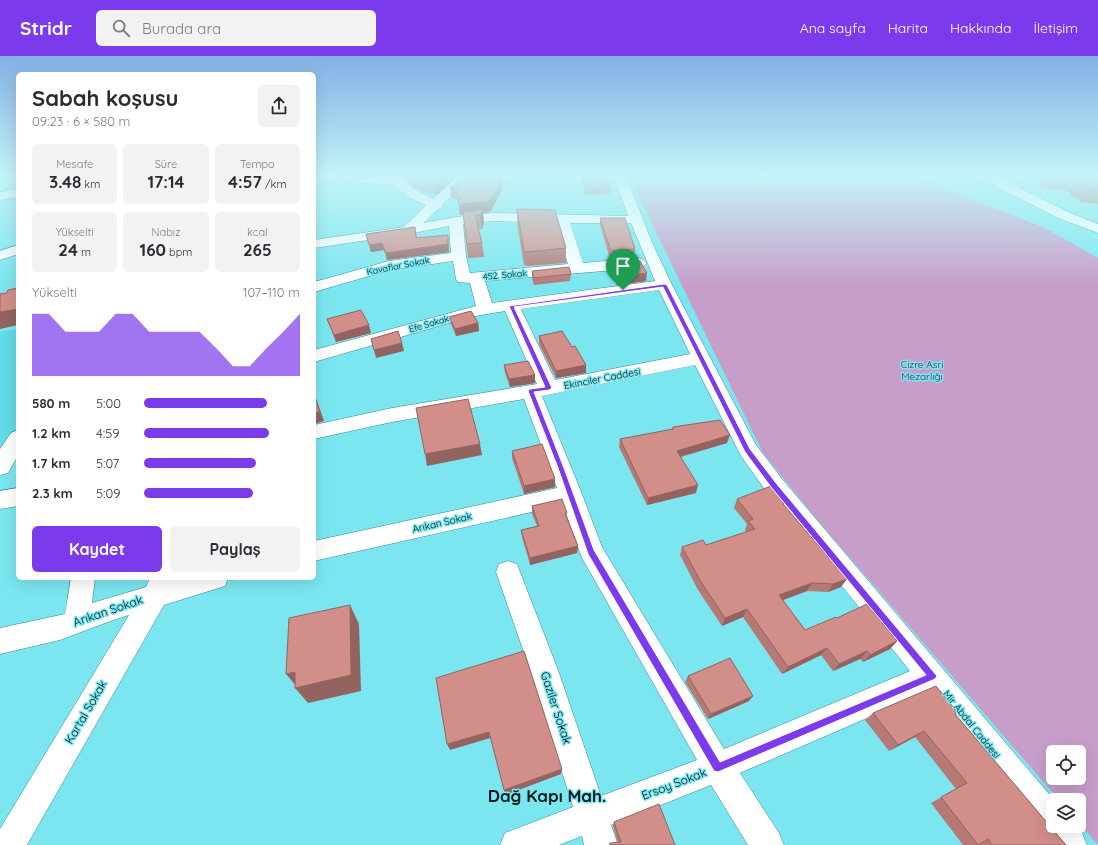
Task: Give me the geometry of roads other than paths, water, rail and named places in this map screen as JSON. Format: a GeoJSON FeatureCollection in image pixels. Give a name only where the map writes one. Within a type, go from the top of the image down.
{"type":"FeatureCollection","features":[{"type":"Feature","properties":{"kind":"street"},"geometry":{"type":"LineString","coordinates":[[409,230],[428,213]]}},
{"type":"Feature","properties":{"kind":"street","name":"Mir Abdal Caddesi"},"geometry":{"type":"LineString","coordinates":[[633,213],[664,285],[748,450],[779,491],[1046,815]]}},
{"type":"Feature","properties":{"kind":"street"},"geometry":{"type":"LineString","coordinates":[[1059,213],[1098,229]]}},
{"type":"Feature","properties":{"kind":"street"},"geometry":{"type":"LineString","coordinates":[[1073,213],[1098,223]]}},
{"type":"Feature","properties":{"kind":"street"},"geometry":{"type":"LineString","coordinates":[[316,244],[409,230],[456,220],[494,218],[636,220]]}},
{"type":"Feature","properties":{"kind":"street"},"geometry":{"type":"LineString","coordinates":[[562,219],[577,269]]}},
{"type":"Feature","properties":{"kind":"street"},"geometry":{"type":"LineString","coordinates":[[456,220],[459,256],[464,278],[476,277],[486,310]]}},
{"type":"Feature","properties":{"kind":"street"},"geometry":{"type":"LineString","coordinates":[[0,256],[16,250]]}},
{"type":"Feature","properties":{"kind":"street","name":"Kavaflar Sokak"},"geometry":{"type":"LineString","coordinates":[[316,286],[389,266],[459,256]]}},
{"type":"Feature","properties":{"kind":"street","name":"452. Sokak"},"geometry":{"type":"LineString","coordinates":[[476,277],[653,261]]}},
{"type":"Feature","properties":{"kind":"street","name":"Efe Sokak"},"geometry":{"type":"LineString","coordinates":[[316,355],[468,312],[664,285]]}},
{"type":"Feature","properties":{"kind":"street"},"geometry":{"type":"LineString","coordinates":[[511,306],[540,390],[571,494],[591,551],[718,767],[768,845]]}},
{"type":"Feature","properties":{"kind":"street","name":"Ekinciler Caddesi"},"geometry":{"type":"LineString","coordinates":[[316,432],[392,415],[540,390],[700,358]]}},
{"type":"Feature","properties":{"kind":"street"},"geometry":{"type":"LineString","coordinates":[[0,467],[16,441]]}},
{"type":"Feature","properties":{"kind":"street","name":"Arıkan Sokak"},"geometry":{"type":"LineString","coordinates":[[316,551],[571,494]]}},
{"type":"Feature","properties":{"kind":"street"},"geometry":{"type":"LineString","coordinates":[[0,500],[16,497]]}},
{"type":"Feature","properties":{"kind":"street","name":"Gaziler Sokak"},"geometry":{"type":"LineString","coordinates":[[508,572],[544,670],[596,831]]}},
{"type":"Feature","properties":{"kind":"street"},"geometry":{"type":"LineString","coordinates":[[77,621],[84,580]]}},
{"type":"Feature","properties":{"kind":"street","name":"Arıkan Sokak"},"geometry":{"type":"LineString","coordinates":[[0,641],[60,628],[104,611],[158,587],[203,580]]}},
{"type":"Feature","properties":{"kind":"street","name":"Kartal Sokak"},"geometry":{"type":"LineString","coordinates":[[9,845],[158,587]]}},
{"type":"Feature","properties":{"kind":"street","name":"Ersoy Sokak"},"geometry":{"type":"LineString","coordinates":[[517,845],[596,831],[718,767],[932,676]]}},
{"type":"Feature","properties":{"kind":"street","name":"Mir Abdal Caddesi"},"geometry":{"type":"LineString","coordinates":[[1060,833],[1070,845]]}},
{"type":"Feature","properties":{"kind":"district","name":"Dağ Kapı Mah."},"geometry":{"type":"Point","coordinates":[547,796]}},
{"type":"Feature","properties":{"kind":"park label","name":"Cizre Asri Mezarlığı"},"geometry":{"type":"Point","coordinates":[922,370]}}]}
